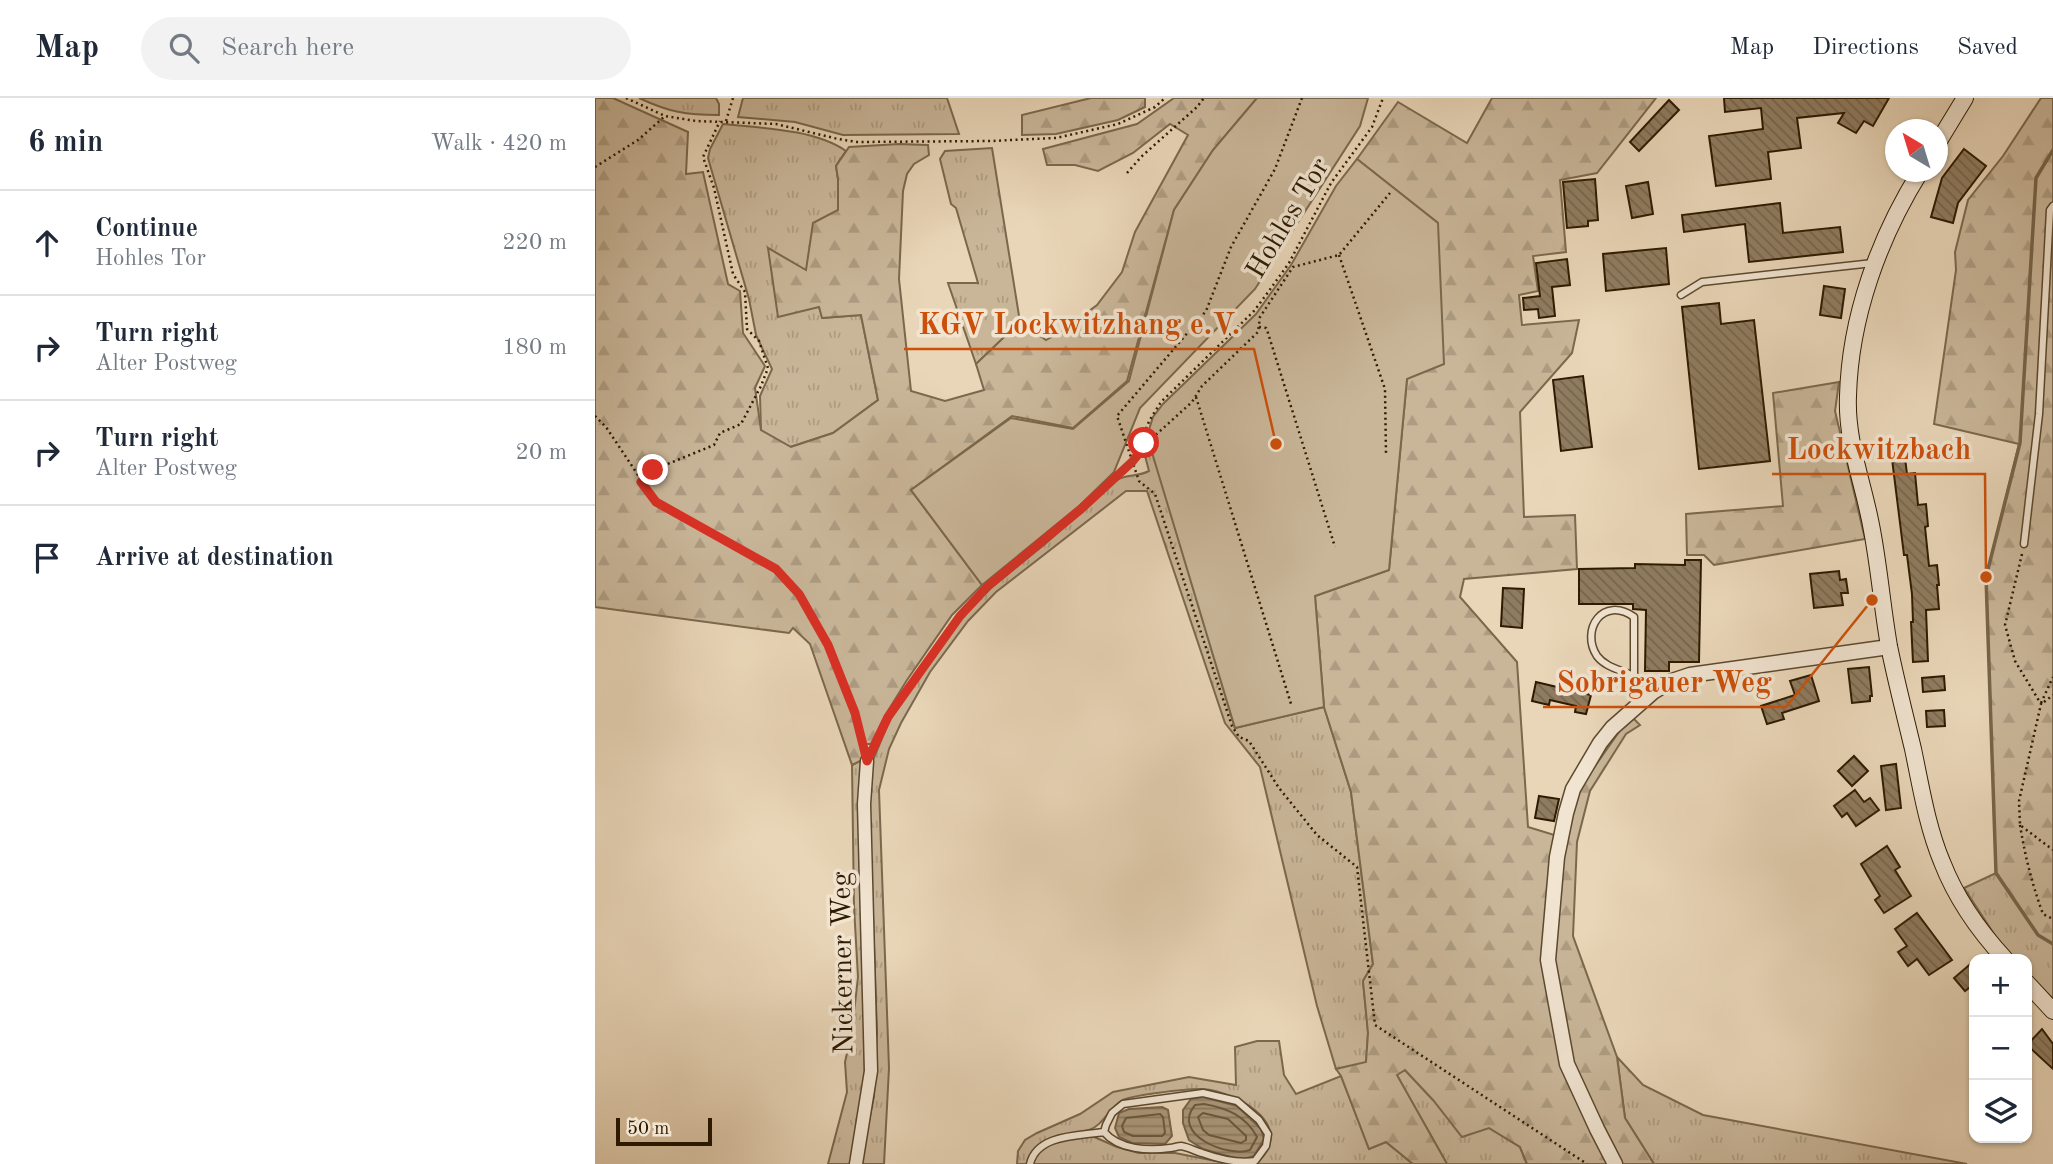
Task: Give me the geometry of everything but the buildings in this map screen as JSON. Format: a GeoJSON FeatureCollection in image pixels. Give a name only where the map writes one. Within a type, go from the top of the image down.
{"type":"FeatureCollection","features":[{"type":"Feature","properties":{"kind":"main road"},"geometry":{"type":"LineString","coordinates":[[1948,126],[1965,98]]}},
{"type":"Feature","properties":{"kind":"main road"},"geometry":{"type":"LineString","coordinates":[[1914,182],[1894,218],[1865,292],[1850,364],[1847,397],[1849,434],[1871,524],[1889,647],[1931,828],[1942,862],[1971,916],[2001,954]]}},
{"type":"Feature","properties":{"kind":"main road"},"geometry":{"type":"LineString","coordinates":[[2032,988],[2053,1011]]}},
{"type":"Feature","properties":{"kind":"street"},"geometry":{"type":"LineString","coordinates":[[1615,1164],[1567,1064],[1548,960],[1557,857],[1573,789],[1612,728],[1653,692],[1672,681],[1690,675],[1889,647]]}},
{"type":"Feature","properties":{"kind":"street","name":"Nickerner Weg"},"geometry":{"type":"LineString","coordinates":[[856,1164],[871,1071],[864,804],[867,761]]}},
{"type":"Feature","properties":{"kind":"lane"},"geometry":{"type":"LineString","coordinates":[[2024,544],[2039,414],[2050,210],[2053,205]]}},
{"type":"Feature","properties":{"kind":"lane"},"geometry":{"type":"LineString","coordinates":[[1681,295],[1702,282],[1875,263]]}},
{"type":"Feature","properties":{"kind":"lane"},"geometry":{"type":"LineString","coordinates":[[1634,676],[1634,617],[1619,609],[1602,613],[1593,630],[1592,644],[1597,656],[1605,664],[1634,676],[1653,692]]}},
{"type":"Feature","properties":{"kind":"lane"},"geometry":{"type":"LineString","coordinates":[[1203,1093],[1237,1101],[1259,1120],[1268,1134],[1266,1146],[1255,1161],[1241,1163],[1180,1146],[1141,1149],[1132,1147],[1109,1138],[1104,1132],[1112,1113],[1123,1104],[1203,1093]]}},
{"type":"Feature","properties":{"kind":"lane"},"geometry":{"type":"LineString","coordinates":[[1030,1164],[1037,1149],[1045,1143],[1059,1138],[1104,1132]]}},
{"type":"Feature","properties":{"kind":"path"},"geometry":{"type":"LineString","coordinates":[[626,98],[665,116],[696,121],[776,124],[857,142],[1056,138],[1118,124],[1155,107],[1165,98]]}},
{"type":"Feature","properties":{"kind":"path"},"geometry":{"type":"LineString","coordinates":[[726,121],[733,98]]}},
{"type":"Feature","properties":{"kind":"path"},"geometry":{"type":"LineString","coordinates":[[1126,173],[1204,98]]}},
{"type":"Feature","properties":{"kind":"path"},"geometry":{"type":"LineString","coordinates":[[1303,98],[1275,169],[1231,247],[1206,311],[1118,416],[1139,481],[1155,494],[1232,726],[1239,737],[1249,741],[1279,788],[1317,835],[1357,867],[1375,1026],[1587,1164]]}},
{"type":"Feature","properties":{"kind":"path","name":"Hohles Tor"},"geometry":{"type":"LineString","coordinates":[[867,761],[888,717],[960,616],[988,586],[1081,509],[1132,462],[1145,446],[1144,435],[1151,416],[1161,402],[1254,311],[1289,264],[1331,183],[1372,127],[1383,98]]}},
{"type":"Feature","properties":{"kind":"path"},"geometry":{"type":"LineString","coordinates":[[595,167],[638,140],[665,116]]}},
{"type":"Feature","properties":{"kind":"path"},"geometry":{"type":"LineString","coordinates":[[641,482],[653,470],[714,445],[720,433],[741,424],[768,368],[759,341],[747,329],[745,292],[733,274],[714,188],[703,157],[720,121]]}},
{"type":"Feature","properties":{"kind":"path"},"geometry":{"type":"LineString","coordinates":[[1145,446],[1182,413],[1202,386],[1258,332],[1260,317],[1293,267],[1339,254],[1390,193]]}},
{"type":"Feature","properties":{"kind":"path"},"geometry":{"type":"LineString","coordinates":[[1339,254],[1385,389],[1387,455]]}},
{"type":"Feature","properties":{"kind":"path"},"geometry":{"type":"LineString","coordinates":[[1289,264],[1293,267]]}},
{"type":"Feature","properties":{"kind":"path"},"geometry":{"type":"LineString","coordinates":[[1259,327],[1266,328],[1268,332],[1335,547]]}},
{"type":"Feature","properties":{"kind":"path"},"geometry":{"type":"LineString","coordinates":[[1196,396],[1291,705]]}},
{"type":"Feature","properties":{"kind":"path"},"geometry":{"type":"LineString","coordinates":[[595,416],[606,427],[656,502],[776,569],[799,594],[828,645],[855,713],[867,761]]}},
{"type":"Feature","properties":{"kind":"path"},"geometry":{"type":"LineString","coordinates":[[2024,544],[2005,625],[2015,661],[2041,704]]}},
{"type":"Feature","properties":{"kind":"path"},"geometry":{"type":"LineString","coordinates":[[2053,677],[2041,704],[2019,801],[2026,860],[2043,914],[2053,919]]}},
{"type":"Feature","properties":{"kind":"path"},"geometry":{"type":"LineString","coordinates":[[2041,704],[2053,695]]}},
{"type":"Feature","properties":{"kind":"path"},"geometry":{"type":"LineString","coordinates":[[2020,825],[2053,850]]}},
{"type":"Feature","properties":{"kind":"green space"},"geometry":{"type":"Polygon","coordinates":[[[595,98],[613,98],[688,132],[686,174],[703,172],[728,284],[740,291],[743,333],[765,366],[755,388],[761,430],[791,447],[833,433],[878,400],[861,315],[822,318],[819,307],[778,317],[768,248],[806,270],[813,223],[838,210],[836,166],[849,147],[928,145],[929,155],[914,164],[907,174],[903,191],[899,279],[911,391],[945,401],[984,390],[976,364],[1020,322],[1046,340],[1097,305],[1122,272],[1135,232],[1188,135],[1170,124],[1133,153],[1098,171],[1075,165],[1047,165],[1043,149],[1137,124],[1174,98],[1257,98],[1213,150],[1174,210],[1127,381],[1073,428],[1012,416],[911,490],[982,585],[952,615],[907,680],[871,744],[865,744],[862,760],[852,765],[810,644],[793,628],[789,633],[595,607],[595,98]]]}},
{"type":"Feature","properties":{"kind":"green space"},"geometry":{"type":"Polygon","coordinates":[[[639,98],[716,98],[719,115],[678,112],[639,98]]]}},
{"type":"Feature","properties":{"kind":"green space"},"geometry":{"type":"Polygon","coordinates":[[[743,98],[947,98],[959,134],[843,135],[795,122],[738,117],[743,98]]]}},
{"type":"Feature","properties":{"kind":"green space"},"geometry":{"type":"Polygon","coordinates":[[[1091,98],[1145,98],[1145,107],[1118,120],[1056,134],[1022,135],[1022,115],[1091,98]]]}},
{"type":"Feature","properties":{"kind":"green space"},"geometry":{"type":"Polygon","coordinates":[[[1257,98],[1368,98],[1360,126],[1255,289],[1140,408],[1114,472],[1079,506],[982,585],[911,490],[1011,418],[1073,429],[1129,381],[1174,210],[1213,150],[1257,98]]]}},
{"type":"Feature","properties":{"kind":"green space"},"geometry":{"type":"Polygon","coordinates":[[[1492,98],[1656,98],[1597,173],[1560,180],[1566,252],[1533,256],[1538,291],[1519,295],[1522,325],[1579,320],[1572,353],[1520,412],[1524,517],[1575,515],[1577,569],[1464,579],[1460,597],[1517,662],[1528,827],[1564,838],[1576,793],[1626,722],[1632,717],[1640,725],[1626,734],[1590,791],[1577,842],[1573,936],[1617,1057],[1625,1118],[1654,1164],[1527,1164],[1520,1147],[1489,1128],[1462,1137],[1405,1070],[1397,1075],[1447,1164],[1413,1164],[1386,1142],[1369,1149],[1336,1069],[1366,1062],[1368,1033],[1363,981],[1373,964],[1351,792],[1324,707],[1315,596],[1389,570],[1407,379],[1438,223],[1357,159],[1398,102],[1467,143],[1492,98]]]}},
{"type":"Feature","properties":{"kind":"green space"},"geometry":{"type":"Polygon","coordinates":[[[2041,98],[2053,98],[2053,944],[2038,935],[1996,873],[1986,577],[2019,444],[1934,424],[1956,270],[1955,252],[1968,200],[2003,156],[2041,98]]]}},
{"type":"Feature","properties":{"kind":"green space"},"geometry":{"type":"Polygon","coordinates":[[[723,124],[803,134],[819,138],[846,151],[836,166],[838,210],[806,271],[769,249],[819,307],[823,318],[861,315],[878,400],[833,433],[790,447],[761,431],[760,396],[772,369],[756,335],[749,299],[708,158],[723,124]]]}},
{"type":"Feature","properties":{"kind":"green space"},"geometry":{"type":"Polygon","coordinates":[[[992,148],[1020,322],[976,364],[948,283],[978,283],[956,208],[951,204],[940,159],[945,151],[992,148]]]}},
{"type":"Feature","properties":{"kind":"green space"},"geometry":{"type":"Polygon","coordinates":[[[1357,159],[1438,223],[1444,364],[1407,379],[1389,570],[1315,596],[1324,707],[1235,728],[1147,436],[1153,417],[1163,404],[1256,314],[1291,265],[1336,186],[1357,159]]]}},
{"type":"Feature","properties":{"kind":"green space"},"geometry":{"type":"Polygon","coordinates":[[[1839,382],[1835,411],[1865,539],[1714,565],[1704,555],[1687,555],[1686,514],[1783,506],[1773,393],[1839,382]]]}},
{"type":"Feature","properties":{"kind":"green space"},"geometry":{"type":"Polygon","coordinates":[[[1151,447],[1235,728],[1324,707],[1351,792],[1373,964],[1363,981],[1368,1033],[1366,1063],[1336,1069],[1317,1006],[1260,767],[1225,723],[1147,491],[1126,491],[996,592],[968,621],[930,672],[889,749],[879,790],[889,1068],[884,1164],[860,1164],[874,1096],[877,1032],[869,799],[873,760],[890,719],[964,615],[992,587],[1117,480],[1149,471],[1144,452],[1151,447]]]}},
{"type":"Feature","properties":{"kind":"green space"},"geometry":{"type":"Polygon","coordinates":[[[862,760],[865,1095],[851,1164],[828,1164],[847,1092],[845,1062],[852,1031],[858,977],[852,765],[862,760]]]}},
{"type":"Feature","properties":{"kind":"green space"},"geometry":{"type":"Polygon","coordinates":[[[1996,873],[2038,935],[2053,944],[2053,1000],[2032,978],[2032,954],[2011,954],[1998,940],[1964,888],[1996,873]]]}},
{"type":"Feature","properties":{"kind":"green space"},"geometry":{"type":"Polygon","coordinates":[[[1257,1041],[1279,1041],[1284,1075],[1296,1094],[1341,1076],[1369,1149],[1386,1142],[1413,1164],[1251,1164],[1268,1149],[1271,1134],[1267,1124],[1259,1114],[1236,1099],[1223,1093],[1200,1089],[1159,1093],[1121,1101],[1094,1128],[1045,1141],[1032,1154],[1028,1164],[1017,1164],[1018,1151],[1025,1140],[1080,1114],[1113,1092],[1189,1077],[1236,1085],[1235,1047],[1257,1041]]]}},
{"type":"Feature","properties":{"kind":"green space"},"geometry":{"type":"Polygon","coordinates":[[[1617,1057],[1643,1085],[1703,1115],[1967,1164],[1654,1164],[1625,1118],[1617,1057]]]}},
{"type":"Feature","properties":{"kind":"green space"},"geometry":{"type":"Polygon","coordinates":[[[1405,1070],[1433,1100],[1520,1147],[1527,1164],[1447,1164],[1396,1074],[1405,1070]]]}},
{"type":"Feature","properties":{"kind":"green space"},"geometry":{"type":"Polygon","coordinates":[[[1092,1136],[1139,1153],[1175,1153],[1231,1164],[1033,1164],[1037,1153],[1048,1145],[1092,1136]]]}},
{"type":"Feature","properties":{"kind":"water"},"geometry":{"type":"Polygon","coordinates":[[[1203,1097],[1237,1106],[1261,1129],[1264,1139],[1254,1156],[1241,1160],[1203,1149],[1189,1140],[1183,1123],[1183,1110],[1191,1099],[1203,1097]]]}},
{"type":"Feature","properties":{"kind":"water"},"geometry":{"type":"Polygon","coordinates":[[[1162,1107],[1168,1110],[1172,1136],[1165,1144],[1132,1143],[1119,1137],[1115,1128],[1119,1113],[1129,1109],[1162,1107]]]}},
{"type":"Feature","properties":{"kind":"waterway"},"geometry":{"type":"LineString","coordinates":[[2053,150],[2036,178],[2020,443],[1986,577],[1996,873],[2038,935],[2053,944]]}},
{"type":"Feature","properties":{"kind":"place","name":"KGV Lockwitzhang e.V."},"geometry":{"type":"Point","coordinates":[1276,444]}},
{"type":"Feature","properties":{"kind":"place","name":"Lockwitzbach"},"geometry":{"type":"Point","coordinates":[1986,577]}},
{"type":"Feature","properties":{"kind":"place","name":"Sobrigauer Weg"},"geometry":{"type":"Point","coordinates":[1872,600]}},
{"type":"Feature","properties":{"kind":"route"},"geometry":{"type":"LineString","coordinates":[[653,470],[641,482],[656,502],[776,569],[799,594],[828,645],[855,713],[867,761],[888,717],[960,616],[988,586],[1081,509],[1132,462],[1145,446],[1144,443]]}}]}
